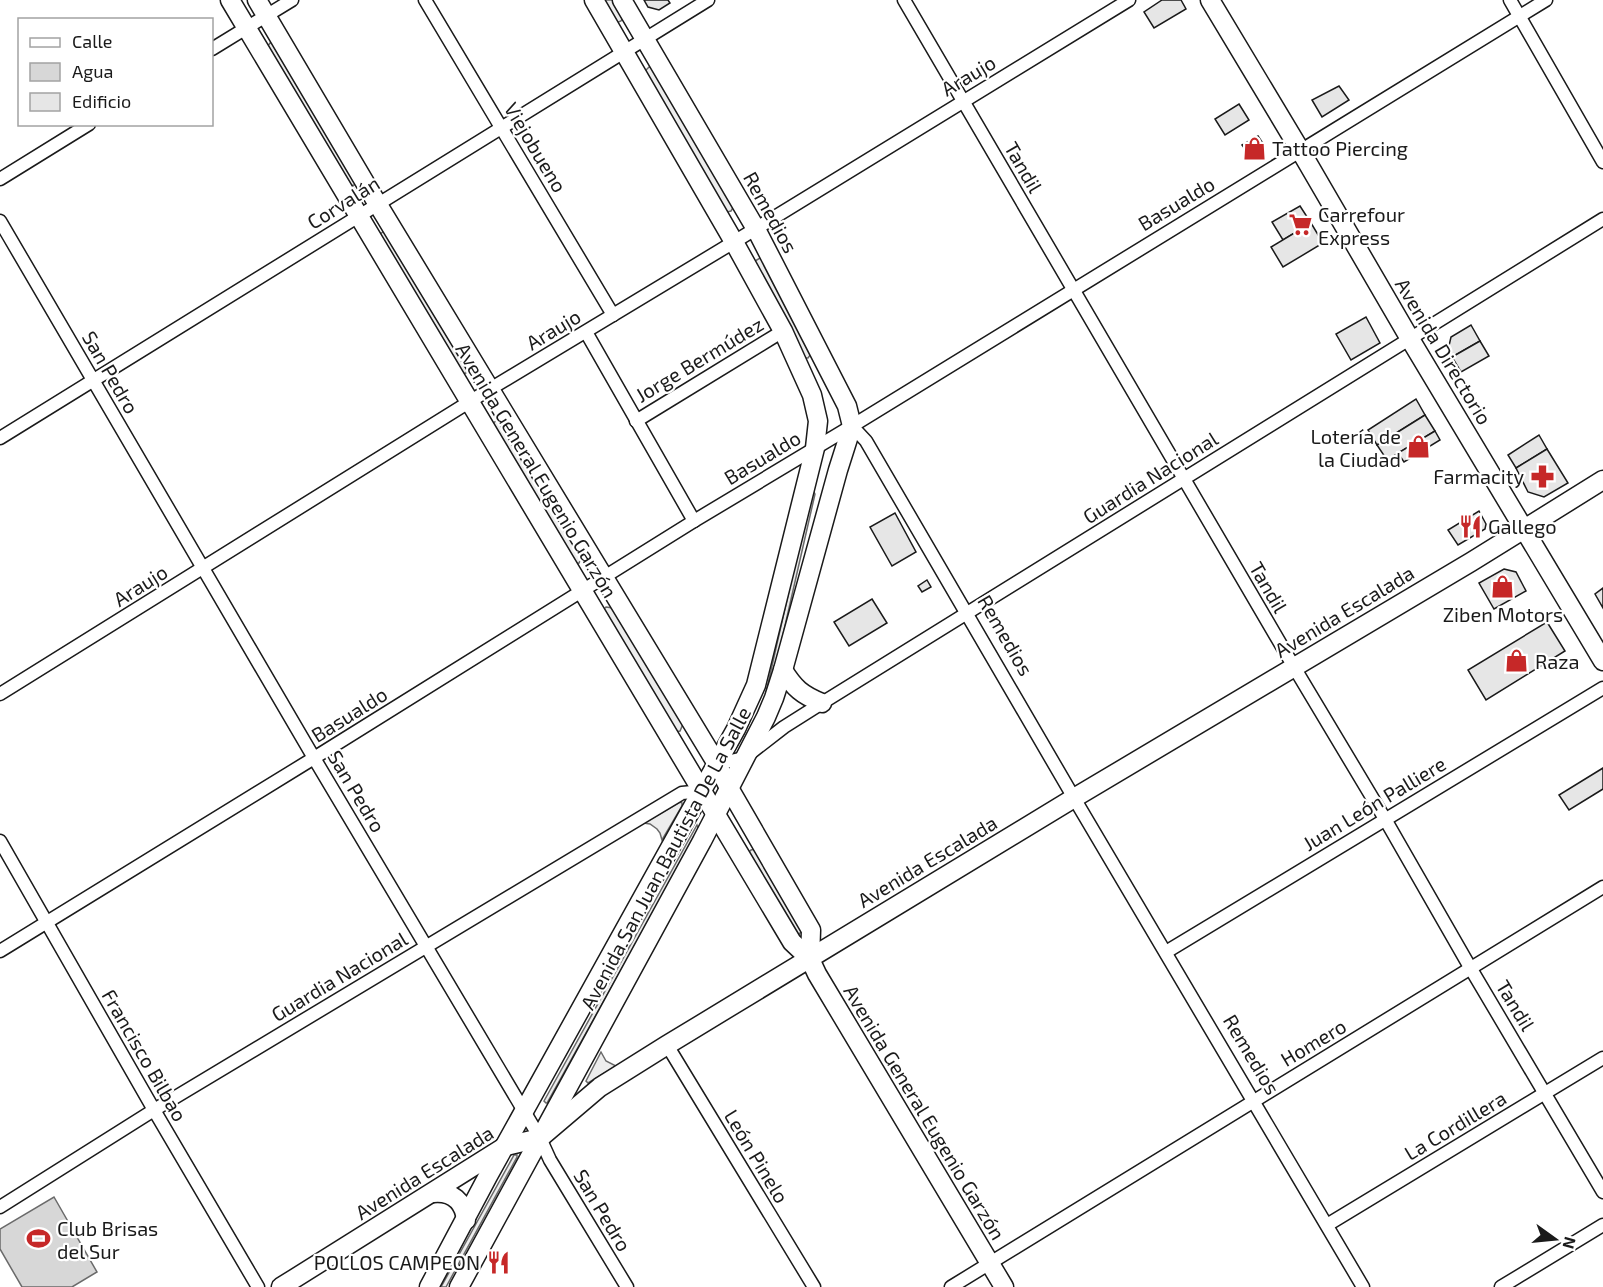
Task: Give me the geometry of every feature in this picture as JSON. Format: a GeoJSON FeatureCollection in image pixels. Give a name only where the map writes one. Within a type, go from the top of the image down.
{"type":"FeatureCollection","features":[{"type":"Feature","properties":{"kind":"street","name":"Avenida General Eugenio Garzón"},"geometry":{"type":"LineString","coordinates":[[230,0],[715,814],[792,942],[810,959],[1004,1287]]}},
{"type":"Feature","properties":{"kind":"street"},"geometry":{"type":"LineString","coordinates":[[213,48],[246,28],[262,8],[292,0]]}},
{"type":"Feature","properties":{"kind":"street","name":"Viejobueno"},"geometry":{"type":"LineString","coordinates":[[425,0],[613,315]]}},
{"type":"Feature","properties":{"kind":"street"},"geometry":{"type":"LineString","coordinates":[[594,0],[783,331],[812,395],[818,421],[815,448]]}},
{"type":"Feature","properties":{"kind":"street","name":"Remedios"},"geometry":{"type":"LineString","coordinates":[[622,0],[756,229],[847,406],[852,426],[866,441],[1363,1287]]}},
{"type":"Feature","properties":{"kind":"street","name":"Corvalán"},"geometry":{"type":"LineString","coordinates":[[0,438],[708,0]]}},
{"type":"Feature","properties":{"kind":"street","name":"Tandil"},"geometry":{"type":"LineString","coordinates":[[904,0],[1603,1192]]}},
{"type":"Feature","properties":{"kind":"street","name":"Araujo"},"geometry":{"type":"LineString","coordinates":[[0,694],[490,389],[586,333],[1129,0]]}},
{"type":"Feature","properties":{"kind":"street","name":"Avenida Directorio"},"geometry":{"type":"LineString","coordinates":[[1210,0],[1603,662]]}},
{"type":"Feature","properties":{"kind":"street"},"geometry":{"type":"LineString","coordinates":[[1510,0],[1603,162]]}},
{"type":"Feature","properties":{"kind":"street","name":"Basualdo"},"geometry":{"type":"LineString","coordinates":[[0,951],[694,521],[1546,0]]}},
{"type":"Feature","properties":{"kind":"street","name":"Avenida General Eugenio Garzón"},"geometry":{"type":"LineString","coordinates":[[262,8],[377,203],[717,764],[811,930],[810,959]]}},
{"type":"Feature","properties":{"kind":"street"},"geometry":{"type":"LineString","coordinates":[[0,180],[86,126]]}},
{"type":"Feature","properties":{"kind":"street","name":"Guardia Nacional"},"geometry":{"type":"LineString","coordinates":[[717,764],[744,758],[784,727],[822,702],[1603,219]]}},
{"type":"Feature","properties":{"kind":"street","name":"San Pedro"},"geometry":{"type":"LineString","coordinates":[[0,221],[314,758],[540,1138],[550,1160],[627,1287]]}},
{"type":"Feature","properties":{"kind":"street","name":"Jorge Bermúdez"},"geometry":{"type":"LineString","coordinates":[[636,421],[783,331]]}},
{"type":"Feature","properties":{"kind":"street"},"geometry":{"type":"LineString","coordinates":[[586,333],[694,521]]}},
{"type":"Feature","properties":{"kind":"street","name":"Avenida San Juan Bautista De La Salle"},"geometry":{"type":"LineString","coordinates":[[459,1287],[702,841],[766,717],[783,670],[852,426]]}},
{"type":"Feature","properties":{"kind":"street","name":"Avenida San Juan Bautista De La Salle"},"geometry":{"type":"LineString","coordinates":[[429,1287],[736,729],[756,685],[815,448]]}},
{"type":"Feature","properties":{"kind":"street","name":"Avenida Escalada"},"geometry":{"type":"LineString","coordinates":[[281,1287],[506,1146],[540,1138],[600,1087],[667,1045],[1074,798],[1471,562],[1603,480]]}},
{"type":"Feature","properties":{"kind":"street"},"geometry":{"type":"LineString","coordinates":[[783,670],[790,682],[804,695],[822,702]]}},
{"type":"Feature","properties":{"kind":"street","name":"Juan León Palliere"},"geometry":{"type":"LineString","coordinates":[[1166,952],[1603,687]]}},
{"type":"Feature","properties":{"kind":"street","name":"Guardia Nacional"},"geometry":{"type":"LineString","coordinates":[[0,1207],[154,1110],[682,793],[703,791]]}},
{"type":"Feature","properties":{"kind":"street","name":"Francisco Bilbao"},"geometry":{"type":"LineString","coordinates":[[0,842],[258,1287]]}},
{"type":"Feature","properties":{"kind":"street","name":"Homero"},"geometry":{"type":"LineString","coordinates":[[951,1287],[1603,887]]}},
{"type":"Feature","properties":{"kind":"street","name":"León Pinelo"},"geometry":{"type":"LineString","coordinates":[[667,1045],[814,1287]]}},
{"type":"Feature","properties":{"kind":"street","name":"La Cordillera"},"geometry":{"type":"LineString","coordinates":[[1327,1225],[1603,1058]]}},
{"type":"Feature","properties":{"kind":"street"},"geometry":{"type":"LineString","coordinates":[[433,1193],[450,1194],[458,1200],[465,1220]]}},
{"type":"Feature","properties":{"kind":"street"},"geometry":{"type":"LineString","coordinates":[[1501,1287],[1603,1225]]}},
{"type":"Feature","properties":{"kind":"shaded area"},"geometry":{"type":"Polygon","coordinates":[[[601,0],[615,0],[623,18],[621,21],[616,23],[601,0]]]}},
{"type":"Feature","properties":{"kind":"shaded area"},"geometry":{"type":"Polygon","coordinates":[[[273,43],[356,183],[354,185],[350,186],[267,47],[273,43]]]}},
{"type":"Feature","properties":{"kind":"shaded area"},"geometry":{"type":"Polygon","coordinates":[[[649,67],[654,68],[734,206],[731,211],[727,212],[645,75],[649,67]]]}},
{"type":"Feature","properties":{"kind":"shaded area"},"geometry":{"type":"Polygon","coordinates":[[[384,231],[469,366],[466,373],[462,374],[379,235],[384,231]]]}},
{"type":"Feature","properties":{"kind":"shaded area"},"geometry":{"type":"Polygon","coordinates":[[[760,258],[811,354],[808,358],[805,358],[754,264],[760,258]]]}},
{"type":"Feature","properties":{"kind":"shaded area"},"geometry":{"type":"Polygon","coordinates":[[[496,421],[502,422],[582,556],[579,563],[575,564],[492,424],[496,421]]]}},
{"type":"Feature","properties":{"kind":"shaded area"},"geometry":{"type":"Polygon","coordinates":[[[814,492],[769,696],[746,739],[765,697],[811,493],[814,492]]]}},
{"type":"Feature","properties":{"kind":"shaded area"},"geometry":{"type":"Polygon","coordinates":[[[606,607],[613,608],[683,724],[680,731],[676,732],[603,610],[606,607]]]}},
{"type":"Feature","properties":{"kind":"shaded area"},"geometry":{"type":"Polygon","coordinates":[[[680,802],[682,806],[662,840],[657,829],[644,823],[680,802]]]}},
{"type":"Feature","properties":{"kind":"shaded area"},"geometry":{"type":"Polygon","coordinates":[[[697,825],[699,830],[546,1103],[544,1101],[697,825]]]}},
{"type":"Feature","properties":{"kind":"shaded area"},"geometry":{"type":"Polygon","coordinates":[[[755,849],[803,930],[799,934],[748,853],[755,849]]]}},
{"type":"Feature","properties":{"kind":"shaded area"},"geometry":{"type":"Polygon","coordinates":[[[601,1052],[606,1061],[616,1066],[588,1083],[586,1081],[601,1052]]]}},
{"type":"Feature","properties":{"kind":"shaded area"},"geometry":{"type":"Polygon","coordinates":[[[514,1155],[517,1157],[446,1287],[441,1287],[514,1155]]]}},
{"type":"Feature","properties":{"kind":"water","name":"Club Brisas del Sur"},"geometry":{"type":"Polygon","coordinates":[[[54,1197],[97,1272],[72,1287],[22,1287],[0,1249],[0,1229],[54,1197]]]}},
{"type":"Feature","properties":{"kind":"building"},"geometry":{"type":"Polygon","coordinates":[[[644,0],[668,0],[670,3],[659,10],[648,7],[644,0]]]}},
{"type":"Feature","properties":{"kind":"building"},"geometry":{"type":"Polygon","coordinates":[[[1162,0],[1181,0],[1186,9],[1154,28],[1144,12],[1162,0]]]}},
{"type":"Feature","properties":{"kind":"building"},"geometry":{"type":"Polygon","coordinates":[[[1339,86],[1349,100],[1322,117],[1312,100],[1339,86]]]}},
{"type":"Feature","properties":{"kind":"building"},"geometry":{"type":"Polygon","coordinates":[[[1239,104],[1249,120],[1225,135],[1215,119],[1239,104]]]}},
{"type":"Feature","properties":{"kind":"building","name":"Tattoo Piercing"},"geometry":{"type":"Polygon","coordinates":[[[1258,136],[1264,145],[1264,151],[1252,159],[1242,145],[1258,136]]]}},
{"type":"Feature","properties":{"kind":"building"},"geometry":{"type":"Polygon","coordinates":[[[1300,206],[1311,223],[1283,240],[1272,222],[1300,206]]]}},
{"type":"Feature","properties":{"kind":"building"},"geometry":{"type":"Polygon","coordinates":[[[1311,223],[1323,243],[1283,267],[1271,247],[1311,223]]]}},
{"type":"Feature","properties":{"kind":"building"},"geometry":{"type":"Polygon","coordinates":[[[1366,317],[1380,343],[1351,360],[1336,334],[1366,317]]]}},
{"type":"Feature","properties":{"kind":"building"},"geometry":{"type":"Polygon","coordinates":[[[1471,325],[1480,341],[1452,357],[1448,350],[1451,337],[1471,325]]]}},
{"type":"Feature","properties":{"kind":"building"},"geometry":{"type":"Polygon","coordinates":[[[1480,341],[1489,356],[1461,372],[1452,357],[1480,341]]]}},
{"type":"Feature","properties":{"kind":"building"},"geometry":{"type":"Polygon","coordinates":[[[1416,399],[1425,415],[1377,445],[1368,430],[1416,399]]]}},
{"type":"Feature","properties":{"kind":"building"},"geometry":{"type":"Polygon","coordinates":[[[1425,415],[1435,431],[1387,460],[1377,445],[1425,415]]]}},
{"type":"Feature","properties":{"kind":"building","name":"Lotería de la Ciudad"},"geometry":{"type":"Polygon","coordinates":[[[1435,431],[1440,440],[1404,462],[1398,453],[1435,431]]]}},
{"type":"Feature","properties":{"kind":"building"},"geometry":{"type":"Polygon","coordinates":[[[1539,435],[1547,449],[1516,468],[1508,455],[1539,435]]]}},
{"type":"Feature","properties":{"kind":"building","name":"Farmacity"},"geometry":{"type":"Polygon","coordinates":[[[1547,449],[1568,483],[1544,497],[1528,492],[1516,468],[1547,449]]]}},
{"type":"Feature","properties":{"kind":"building","name":"Gallego"},"geometry":{"type":"Polygon","coordinates":[[[1479,511],[1486,524],[1485,529],[1458,545],[1448,530],[1479,511]]]}},
{"type":"Feature","properties":{"kind":"building"},"geometry":{"type":"Polygon","coordinates":[[[895,513],[916,552],[892,566],[870,527],[895,513]]]}},
{"type":"Feature","properties":{"kind":"building","name":"Ziben Motors"},"geometry":{"type":"Polygon","coordinates":[[[1504,569],[1516,572],[1526,591],[1494,609],[1479,583],[1504,569]]]}},
{"type":"Feature","properties":{"kind":"building"},"geometry":{"type":"Polygon","coordinates":[[[927,580],[931,587],[922,592],[918,586],[927,580]]]}},
{"type":"Feature","properties":{"kind":"building"},"geometry":{"type":"Polygon","coordinates":[[[1603,588],[1603,608],[1595,594],[1603,588]]]}},
{"type":"Feature","properties":{"kind":"building"},"geometry":{"type":"Polygon","coordinates":[[[872,599],[887,623],[849,646],[834,622],[872,599]]]}},
{"type":"Feature","properties":{"kind":"building","name":"Raza"},"geometry":{"type":"Polygon","coordinates":[[[1547,622],[1565,651],[1486,700],[1468,670],[1547,622]]]}},
{"type":"Feature","properties":{"kind":"building"},"geometry":{"type":"Polygon","coordinates":[[[1603,768],[1603,789],[1569,810],[1559,795],[1603,768]]]}},
{"type":"Feature","properties":{"kind":"place","name":"Tattoo Piercing"},"geometry":{"type":"Point","coordinates":[1254,148]}},
{"type":"Feature","properties":{"kind":"place","name":"Carrefour Express"},"geometry":{"type":"Point","coordinates":[1300,225]}},
{"type":"Feature","properties":{"kind":"place","name":"Lotería de la Ciudad"},"geometry":{"type":"Point","coordinates":[1419,447]}},
{"type":"Feature","properties":{"kind":"place","name":"Farmacity"},"geometry":{"type":"Point","coordinates":[1542,476]}},
{"type":"Feature","properties":{"kind":"place","name":"Gallego"},"geometry":{"type":"Point","coordinates":[1470,526]}},
{"type":"Feature","properties":{"kind":"place","name":"Ziben Motors"},"geometry":{"type":"Point","coordinates":[1503,587]}},
{"type":"Feature","properties":{"kind":"place","name":"Raza"},"geometry":{"type":"Point","coordinates":[1517,661]}},
{"type":"Feature","properties":{"kind":"place","name":"Club Brisas del Sur"},"geometry":{"type":"Point","coordinates":[39,1239]}},
{"type":"Feature","properties":{"kind":"place","name":"POLLOS CAMPEON"},"geometry":{"type":"Point","coordinates":[498,1262]}}]}
